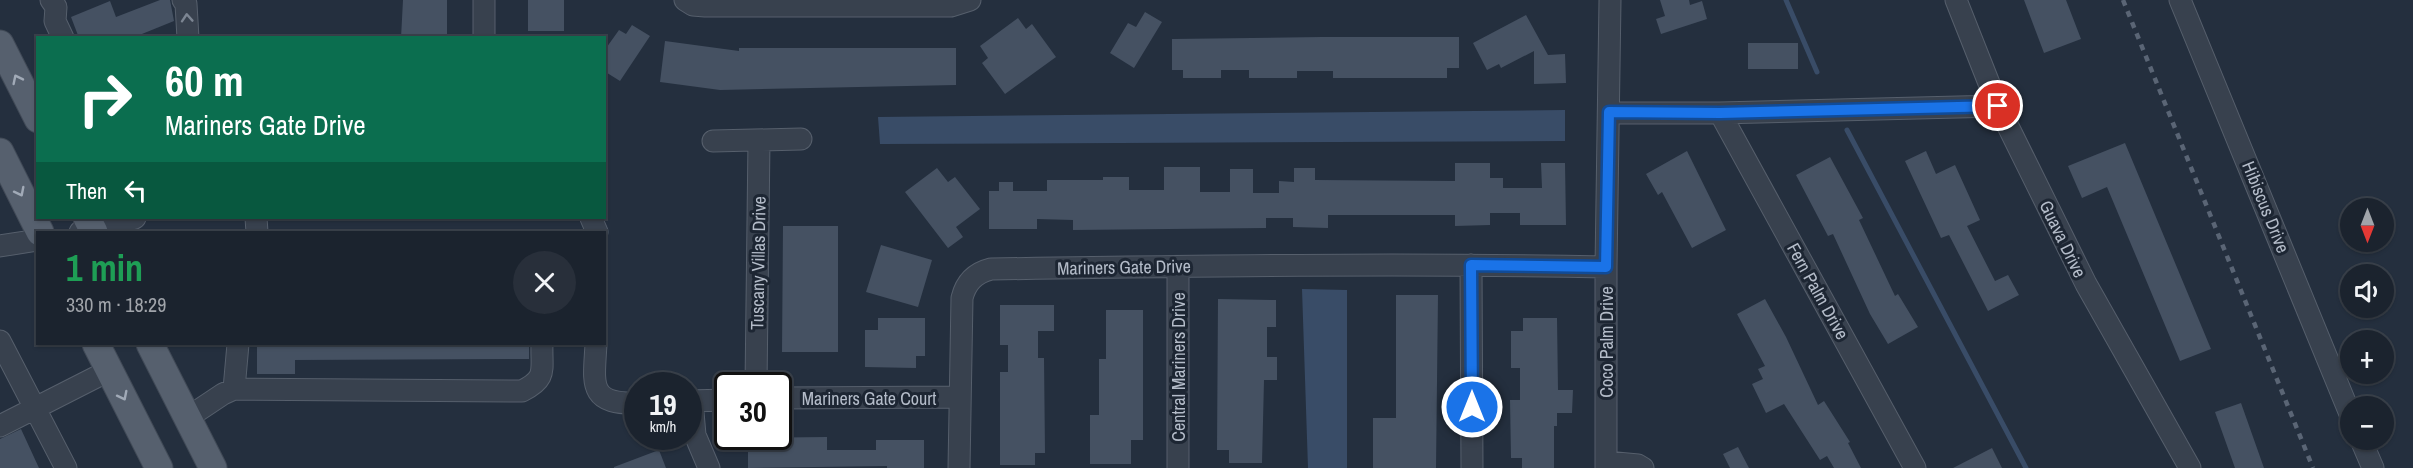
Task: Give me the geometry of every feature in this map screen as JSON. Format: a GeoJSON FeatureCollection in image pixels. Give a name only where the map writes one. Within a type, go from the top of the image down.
{"type":"FeatureCollection","features":[{"type":"Feature","properties":{"kind":"main road"},"geometry":{"type":"LineString","coordinates":[[0,44],[36,115]]}},
{"type":"Feature","properties":{"kind":"main road"},"geometry":{"type":"LineString","coordinates":[[1,155],[39,231]]}},
{"type":"Feature","properties":{"kind":"main road"},"geometry":{"type":"LineString","coordinates":[[97,345],[159,468]]}},
{"type":"Feature","properties":{"kind":"main road"},"geometry":{"type":"LineString","coordinates":[[151,345],[213,468]]}},
{"type":"Feature","properties":{"kind":"street"},"geometry":{"type":"LineString","coordinates":[[183,0],[186,4],[188,36]]}},
{"type":"Feature","properties":{"kind":"street"},"geometry":{"type":"LineString","coordinates":[[484,0],[484,36]]}},
{"type":"Feature","properties":{"kind":"street"},"geometry":{"type":"LineString","coordinates":[[685,0],[693,5],[705,6],[951,6],[969,0]]}},
{"type":"Feature","properties":{"kind":"street","name":"Coco Palm Drive"},"geometry":{"type":"LineString","coordinates":[[1606,465],[1610,0]]}},
{"type":"Feature","properties":{"kind":"street","name":"Guava Drive"},"geometry":{"type":"LineString","coordinates":[[1956,0],[1998,106],[2086,284],[2190,468]]}},
{"type":"Feature","properties":{"kind":"street","name":"Hibiscus Drive"},"geometry":{"type":"LineString","coordinates":[[2180,0],[2343,396]]}},
{"type":"Feature","properties":{"kind":"street"},"geometry":{"type":"LineString","coordinates":[[59,2],[55,21],[62,36]]}},
{"type":"Feature","properties":{"kind":"street"},"geometry":{"type":"LineString","coordinates":[[1609,112],[1720,113],[1998,106]]}},
{"type":"Feature","properties":{"kind":"street","name":"Fern Palm Drive"},"geometry":{"type":"LineString","coordinates":[[1720,113],[1915,468]]}},
{"type":"Feature","properties":{"kind":"street"},"geometry":{"type":"LineString","coordinates":[[713,141],[801,139]]}},
{"type":"Feature","properties":{"kind":"street","name":"Tuscany Villas Drive"},"geometry":{"type":"LineString","coordinates":[[756,372],[759,140]]}},
{"type":"Feature","properties":{"kind":"street"},"geometry":{"type":"LineString","coordinates":[[88,228],[130,219]]}},
{"type":"Feature","properties":{"kind":"street"},"geometry":{"type":"LineString","coordinates":[[0,246],[36,240]]}},
{"type":"Feature","properties":{"kind":"street"},"geometry":{"type":"LineString","coordinates":[[1471,265],[1472,468]]}},
{"type":"Feature","properties":{"kind":"street","name":"Mariners Gate Drive"},"geometry":{"type":"LineString","coordinates":[[959,468],[962,298],[968,282],[977,274],[991,269],[1471,265],[1606,267]]}},
{"type":"Feature","properties":{"kind":"street","name":"Central Mariners Drive"},"geometry":{"type":"LineString","coordinates":[[1178,267],[1178,468]]}},
{"type":"Feature","properties":{"kind":"street"},"geometry":{"type":"LineString","coordinates":[[0,341],[66,468]]}},
{"type":"Feature","properties":{"kind":"street"},"geometry":{"type":"LineString","coordinates":[[234,389],[238,345]]}},
{"type":"Feature","properties":{"kind":"street"},"geometry":{"type":"LineString","coordinates":[[187,417],[234,389],[522,391],[538,383],[541,376],[542,345]]}},
{"type":"Feature","properties":{"kind":"street"},"geometry":{"type":"LineString","coordinates":[[596,345],[594,384],[598,392],[613,402],[624,402]]}},
{"type":"Feature","properties":{"kind":"street"},"geometry":{"type":"LineString","coordinates":[[0,426],[110,370]]}},
{"type":"Feature","properties":{"kind":"street","name":"Mariners Gate Court"},"geometry":{"type":"LineString","coordinates":[[792,398],[959,397]]}},
{"type":"Feature","properties":{"kind":"street"},"geometry":{"type":"LineString","coordinates":[[701,450],[709,468]]}},
{"type":"Feature","properties":{"kind":"street"},"geometry":{"type":"LineString","coordinates":[[2365,450],[2373,468]]}},
{"type":"Feature","properties":{"kind":"street"},"geometry":{"type":"LineString","coordinates":[[1606,465],[1638,465],[1643,468]]}},
{"type":"Feature","properties":{"kind":"water"},"geometry":{"type":"Polygon","coordinates":[[[1565,110],[1565,141],[880,144],[878,117],[1565,110]]]}},
{"type":"Feature","properties":{"kind":"water"},"geometry":{"type":"Polygon","coordinates":[[[1302,289],[1347,290],[1347,468],[1308,468],[1302,289]]]}},
{"type":"Feature","properties":{"kind":"building"},"geometry":{"type":"Polygon","coordinates":[[[160,0],[170,0],[174,21],[137,36],[78,36],[71,17],[110,1],[116,17],[160,0]]]}},
{"type":"Feature","properties":{"kind":"building"},"geometry":{"type":"Polygon","coordinates":[[[403,0],[447,0],[447,36],[401,36],[403,0]]]}},
{"type":"Feature","properties":{"kind":"building"},"geometry":{"type":"Polygon","coordinates":[[[528,0],[564,0],[564,31],[528,31],[528,0]]]}},
{"type":"Feature","properties":{"kind":"building"},"geometry":{"type":"Polygon","coordinates":[[[1660,0],[1689,0],[1690,5],[1702,1],[1707,19],[1661,34],[1656,19],[1665,16],[1660,0]]]}},
{"type":"Feature","properties":{"kind":"building"},"geometry":{"type":"Polygon","coordinates":[[[2024,0],[2066,0],[2081,39],[2044,53],[2024,0]]]}},
{"type":"Feature","properties":{"kind":"building"},"geometry":{"type":"Polygon","coordinates":[[[1145,12],[1162,22],[1134,68],[1110,53],[1128,23],[1136,27],[1145,12]]]}},
{"type":"Feature","properties":{"kind":"building"},"geometry":{"type":"Polygon","coordinates":[[[1526,15],[1548,55],[1565,54],[1566,83],[1534,84],[1534,51],[1501,68],[1499,64],[1487,70],[1473,43],[1526,15]]]}},
{"type":"Feature","properties":{"kind":"building"},"geometry":{"type":"Polygon","coordinates":[[[1018,18],[1026,29],[1032,24],[1056,57],[1005,94],[982,63],[988,58],[980,46],[1018,18]]]}},
{"type":"Feature","properties":{"kind":"building"},"geometry":{"type":"Polygon","coordinates":[[[632,25],[650,36],[620,81],[606,72],[606,48],[619,30],[626,34],[632,25]]]}},
{"type":"Feature","properties":{"kind":"building"},"geometry":{"type":"Polygon","coordinates":[[[1459,37],[1459,68],[1447,68],[1447,78],[1333,78],[1333,71],[1297,71],[1297,78],[1249,78],[1249,70],[1221,70],[1221,78],[1183,78],[1183,70],[1172,70],[1172,39],[1459,37]]]}},
{"type":"Feature","properties":{"kind":"building"},"geometry":{"type":"Polygon","coordinates":[[[665,41],[739,51],[739,48],[956,48],[956,85],[720,90],[660,82],[665,41]]]}},
{"type":"Feature","properties":{"kind":"building"},"geometry":{"type":"Polygon","coordinates":[[[1748,43],[1798,43],[1798,69],[1748,69],[1748,43]]]}},
{"type":"Feature","properties":{"kind":"building"},"geometry":{"type":"Polygon","coordinates":[[[2125,143],[2211,349],[2180,361],[2107,187],[2082,198],[2068,166],[2125,143]]]}},
{"type":"Feature","properties":{"kind":"building"},"geometry":{"type":"Polygon","coordinates":[[[1687,151],[1726,230],[1692,248],[1662,192],[1658,195],[1646,174],[1687,151]]]}},
{"type":"Feature","properties":{"kind":"building"},"geometry":{"type":"Polygon","coordinates":[[[1926,151],[1936,174],[1955,165],[1980,220],[1967,226],[1995,281],[2008,275],[2019,295],[1988,311],[1949,235],[1941,238],[1905,161],[1926,151]]]}},
{"type":"Feature","properties":{"kind":"building"},"geometry":{"type":"Polygon","coordinates":[[[1830,157],[1863,218],[1859,220],[1895,296],[1898,294],[1918,327],[1888,344],[1870,314],[1833,234],[1828,236],[1796,175],[1830,157]]]}},
{"type":"Feature","properties":{"kind":"building"},"geometry":{"type":"Polygon","coordinates":[[[1455,163],[1490,163],[1490,178],[1503,178],[1503,188],[1542,188],[1541,163],[1565,163],[1566,225],[1520,225],[1520,213],[1490,213],[1490,225],[1455,226],[1455,215],[1328,215],[1328,228],[1293,227],[1293,218],[1266,218],[1266,228],[1073,230],[1073,220],[1037,219],[1037,229],[989,229],[989,191],[999,191],[999,182],[1013,182],[1013,191],[1047,191],[1047,180],[1103,180],[1103,177],[1129,177],[1129,190],[1164,190],[1164,167],[1200,167],[1200,192],[1230,192],[1230,169],[1253,169],[1253,193],[1279,193],[1279,181],[1294,182],[1294,168],[1315,168],[1315,180],[1455,181],[1455,163]]]}},
{"type":"Feature","properties":{"kind":"building"},"geometry":{"type":"Polygon","coordinates":[[[937,168],[948,182],[955,177],[980,209],[956,227],[963,237],[948,248],[905,192],[937,168]]]}},
{"type":"Feature","properties":{"kind":"building"},"geometry":{"type":"Polygon","coordinates":[[[783,226],[838,226],[838,352],[782,352],[783,226]]]}},
{"type":"Feature","properties":{"kind":"building"},"geometry":{"type":"Polygon","coordinates":[[[881,245],[932,260],[918,307],[866,292],[881,245]]]}},
{"type":"Feature","properties":{"kind":"building"},"geometry":{"type":"Polygon","coordinates":[[[1396,295],[1438,295],[1436,468],[1373,468],[1373,418],[1396,418],[1396,295]]]}},
{"type":"Feature","properties":{"kind":"building"},"geometry":{"type":"Polygon","coordinates":[[[1218,299],[1276,300],[1276,327],[1267,327],[1267,357],[1277,357],[1277,380],[1264,380],[1262,463],[1229,463],[1229,450],[1217,450],[1218,299]]]}},
{"type":"Feature","properties":{"kind":"building"},"geometry":{"type":"Polygon","coordinates":[[[1765,299],[1818,405],[1824,401],[1850,442],[1848,443],[1861,468],[1834,468],[1827,456],[1820,460],[1784,404],[1766,413],[1752,384],[1763,379],[1758,369],[1765,366],[1737,314],[1765,299]]]}},
{"type":"Feature","properties":{"kind":"building"},"geometry":{"type":"Polygon","coordinates":[[[1000,305],[1054,305],[1054,331],[1038,331],[1038,358],[1044,358],[1045,453],[1035,453],[1035,465],[1000,465],[1000,372],[1008,372],[1008,345],[1000,345],[1000,305]]]}},
{"type":"Feature","properties":{"kind":"building"},"geometry":{"type":"Polygon","coordinates":[[[1106,310],[1143,310],[1143,440],[1131,440],[1131,464],[1090,464],[1090,415],[1099,415],[1099,359],[1106,359],[1106,310]]]}},
{"type":"Feature","properties":{"kind":"building"},"geometry":{"type":"Polygon","coordinates":[[[878,318],[925,318],[925,356],[916,356],[916,368],[865,367],[865,330],[878,330],[878,318]]]}},
{"type":"Feature","properties":{"kind":"building"},"geometry":{"type":"Polygon","coordinates":[[[1523,318],[1557,318],[1558,390],[1573,390],[1572,413],[1557,413],[1557,426],[1554,426],[1554,468],[1522,468],[1522,458],[1511,458],[1510,400],[1520,400],[1520,368],[1511,368],[1511,331],[1523,331],[1523,318]]]}},
{"type":"Feature","properties":{"kind":"building"},"geometry":{"type":"Polygon","coordinates":[[[257,345],[529,345],[529,359],[295,360],[295,374],[257,374],[257,345]]]}},
{"type":"Feature","properties":{"kind":"building"},"geometry":{"type":"Polygon","coordinates":[[[2241,403],[2264,468],[2235,468],[2215,412],[2241,403]]]}},
{"type":"Feature","properties":{"kind":"building"},"geometry":{"type":"Polygon","coordinates":[[[21,429],[39,468],[0,468],[0,439],[21,429]]]}},
{"type":"Feature","properties":{"kind":"building"},"geometry":{"type":"Polygon","coordinates":[[[792,437],[827,437],[827,450],[876,450],[876,440],[924,440],[924,468],[887,468],[887,466],[748,468],[748,450],[792,450],[792,437]]]}},
{"type":"Feature","properties":{"kind":"building"},"geometry":{"type":"Polygon","coordinates":[[[1738,447],[1749,468],[1730,468],[1723,454],[1738,447]]]}},
{"type":"Feature","properties":{"kind":"building"},"geometry":{"type":"Polygon","coordinates":[[[1992,448],[2002,468],[1953,468],[1992,448]]]}},
{"type":"Feature","properties":{"kind":"building"},"geometry":{"type":"Polygon","coordinates":[[[659,450],[666,468],[614,468],[659,450]]]}},
{"type":"Feature","properties":{"kind":"waterway"},"geometry":{"type":"LineString","coordinates":[[1786,0],[1817,72]]}},
{"type":"Feature","properties":{"kind":"waterway"},"geometry":{"type":"LineString","coordinates":[[1847,130],[2026,468]]}},
{"type":"Feature","properties":{"kind":"railway"},"geometry":{"type":"LineString","coordinates":[[2123,0],[2313,468]]}},
{"type":"Feature","properties":{"kind":"route"},"geometry":{"type":"LineString","coordinates":[[1472,407],[1471,265],[1606,267],[1609,112],[1720,113],[1998,106]]}}]}
